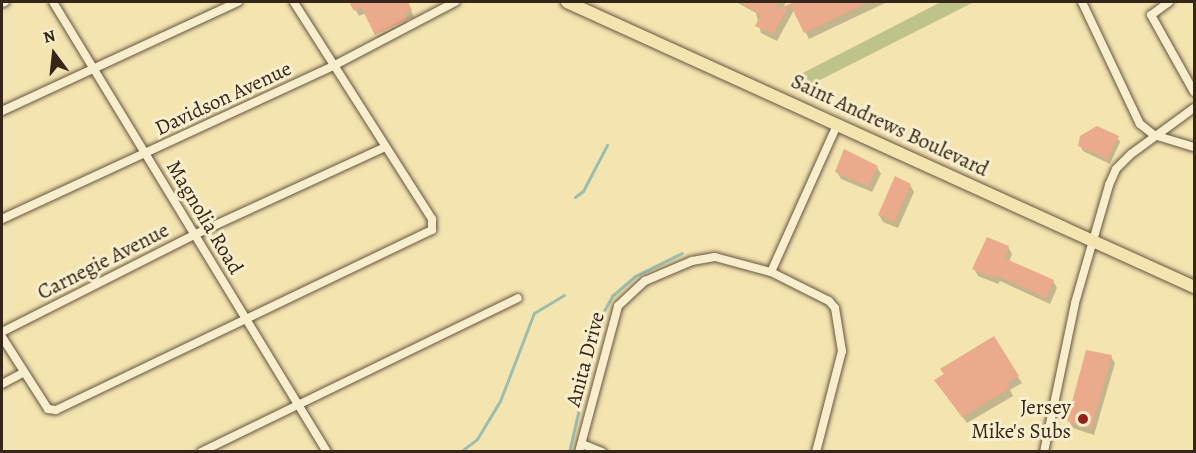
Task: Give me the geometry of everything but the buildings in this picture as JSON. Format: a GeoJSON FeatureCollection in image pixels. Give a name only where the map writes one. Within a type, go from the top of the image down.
{"type":"FeatureCollection","features":[{"type":"Feature","properties":{"kind":"main road","name":"Saint Andrews Boulevard"},"geometry":{"type":"LineString","coordinates":[[567,2],[838,123],[1194,287]]}},
{"type":"Feature","properties":{"kind":"street","name":"Magnolia Road"},"geometry":{"type":"LineString","coordinates":[[53,2],[327,452]]}},
{"type":"Feature","properties":{"kind":"street"},"geometry":{"type":"LineString","coordinates":[[2,111],[238,2]]}},
{"type":"Feature","properties":{"kind":"street"},"geometry":{"type":"LineString","coordinates":[[2,337],[48,409],[63,408],[432,230],[432,219],[294,2]]}},
{"type":"Feature","properties":{"kind":"street","name":"Davidson Avenue"},"geometry":{"type":"LineString","coordinates":[[2,219],[334,65],[455,2]]}},
{"type":"Feature","properties":{"kind":"street"},"geometry":{"type":"LineString","coordinates":[[1082,2],[1140,124],[1154,135],[1194,147]]}},
{"type":"Feature","properties":{"kind":"street"},"geometry":{"type":"LineString","coordinates":[[1169,2],[1151,15],[1194,92]]}},
{"type":"Feature","properties":{"kind":"street"},"geometry":{"type":"LineString","coordinates":[[1044,452],[1091,238],[1116,169],[1154,135],[1194,108]]}},
{"type":"Feature","properties":{"kind":"street"},"geometry":{"type":"LineString","coordinates":[[771,272],[838,123]]}},
{"type":"Feature","properties":{"kind":"street","name":"Carnegie Avenue"},"geometry":{"type":"LineString","coordinates":[[2,332],[196,234],[385,147]]}},
{"type":"Feature","properties":{"kind":"street","name":"Anita Drive"},"geometry":{"type":"LineString","coordinates":[[581,448],[612,320],[627,294],[645,280],[692,261],[715,256],[771,272],[828,301],[838,317],[842,351],[816,452]]}},
{"type":"Feature","properties":{"kind":"street"},"geometry":{"type":"LineString","coordinates":[[201,452],[518,298]]}},
{"type":"Feature","properties":{"kind":"street"},"geometry":{"type":"LineString","coordinates":[[2,384],[23,373]]}},
{"type":"Feature","properties":{"kind":"street"},"geometry":{"type":"LineString","coordinates":[[581,448],[602,452]]}},
{"type":"Feature","properties":{"kind":"green space"},"geometry":{"type":"Polygon","coordinates":[[[941,2],[974,2],[812,84],[793,78],[941,2]]]}},
{"type":"Feature","properties":{"kind":"waterway"},"geometry":{"type":"LineString","coordinates":[[575,197],[583,191],[607,145]]}},
{"type":"Feature","properties":{"kind":"waterway"},"geometry":{"type":"LineString","coordinates":[[569,452],[600,318],[612,296],[635,276],[682,253]]}},
{"type":"Feature","properties":{"kind":"waterway"},"geometry":{"type":"LineString","coordinates":[[460,452],[477,439],[500,401],[534,313],[564,295]]}},
{"type":"Feature","properties":{"kind":"place","name":"Jersey Mike's Subs"},"geometry":{"type":"Point","coordinates":[1083,419]}}]}
